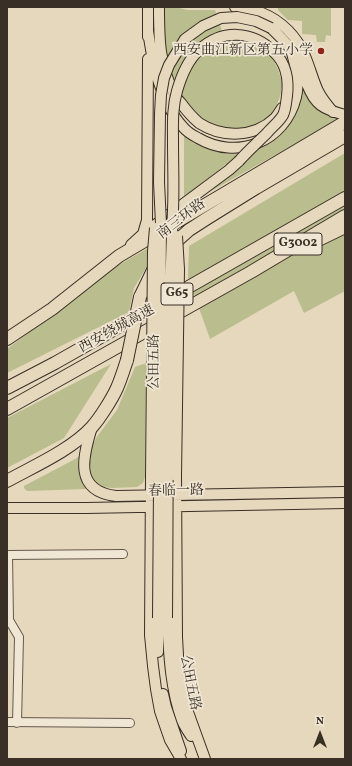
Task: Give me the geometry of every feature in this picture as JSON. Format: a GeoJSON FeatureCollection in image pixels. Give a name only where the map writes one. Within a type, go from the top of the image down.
{"type":"FeatureCollection","features":[{"type":"Feature","properties":{"kind":"highway","name":"南三环路"},"geometry":{"type":"LineString","coordinates":[[7,339],[52,309],[119,256],[345,122]]}},
{"type":"Feature","properties":{"kind":"highway","name":"南三环路"},"geometry":{"type":"LineString","coordinates":[[7,481],[79,439],[92,427],[101,415],[117,389],[127,360],[140,297],[161,256],[189,230],[256,188],[345,136]]}},
{"type":"Feature","properties":{"kind":"highway","name":"西安绕城高速"},"geometry":{"type":"LineString","coordinates":[[7,388],[62,359],[345,198]]}},
{"type":"Feature","properties":{"kind":"highway","name":"西安绕城高速"},"geometry":{"type":"LineString","coordinates":[[7,409],[251,272],[345,216]]}},
{"type":"Feature","properties":{"kind":"highway","name":"G65"},"geometry":{"type":"LineString","coordinates":[[251,272],[345,227]]}},
{"type":"Feature","properties":{"kind":"main road"},"geometry":{"type":"LineString","coordinates":[[143,234],[147,220],[148,7]]}},
{"type":"Feature","properties":{"kind":"main road"},"geometry":{"type":"LineString","coordinates":[[159,7],[159,36],[165,70],[174,94],[188,112],[199,122],[214,130],[226,134],[249,132],[259,129],[276,117],[284,106],[287,97]]}},
{"type":"Feature","properties":{"kind":"main road"},"geometry":{"type":"LineString","coordinates":[[235,7],[262,13],[282,24],[292,34],[302,51],[318,91],[333,112]]}},
{"type":"Feature","properties":{"kind":"main road","name":"公田五路"},"geometry":{"type":"LineString","coordinates":[[204,759],[183,721],[176,698],[162,618],[161,224],[159,182],[162,89],[164,78],[185,39],[203,26],[221,18],[237,17],[256,21],[271,28],[291,49]]}},
{"type":"Feature","properties":{"kind":"main road"},"geometry":{"type":"LineString","coordinates":[[148,31],[152,60],[158,80],[172,113],[183,128],[192,135],[214,146],[226,148],[243,148],[257,144],[268,138],[286,121],[292,110],[298,85],[297,72],[291,49]]}},
{"type":"Feature","properties":{"kind":"main road","name":"公田五路"},"geometry":{"type":"LineString","coordinates":[[183,759],[162,690],[158,641],[162,618],[174,108],[176,91],[189,63],[200,50],[213,40],[222,36],[235,34],[249,36],[264,44],[275,53],[283,64],[287,77],[287,97]]}},
{"type":"Feature","properties":{"kind":"main road"},"geometry":{"type":"LineString","coordinates":[[291,49],[301,68],[314,100],[333,112],[345,115]]}},
{"type":"Feature","properties":{"kind":"main road"},"geometry":{"type":"LineString","coordinates":[[119,256],[143,234],[239,161],[282,116],[287,97]]}},
{"type":"Feature","properties":{"kind":"main road"},"geometry":{"type":"LineString","coordinates":[[159,182],[153,251],[150,635],[160,711],[170,740],[183,759]]}},
{"type":"Feature","properties":{"kind":"main road"},"geometry":{"type":"LineString","coordinates":[[173,200],[178,250],[176,476],[177,637],[179,673],[184,701],[204,759]]}},
{"type":"Feature","properties":{"kind":"main road","name":"春临一路"},"geometry":{"type":"LineString","coordinates":[[92,427],[85,451],[84,466],[86,478],[89,483],[103,494],[176,495],[345,492]]}},
{"type":"Feature","properties":{"kind":"main road","name":"春临一路"},"geometry":{"type":"LineString","coordinates":[[7,508],[345,503]]}},
{"type":"Feature","properties":{"kind":"street"},"geometry":{"type":"LineString","coordinates":[[17,723],[19,637],[9,620],[7,555],[123,554]]}},
{"type":"Feature","properties":{"kind":"street"},"geometry":{"type":"LineString","coordinates":[[7,722],[130,723]]}},
{"type":"Feature","properties":{"kind":"green space"},"geometry":{"type":"Polygon","coordinates":[[[162,7],[176,7],[187,10],[215,10],[226,43],[240,42],[253,44],[270,55],[278,71],[282,87],[276,107],[267,119],[253,126],[242,129],[226,129],[209,123],[187,103],[176,87],[169,70],[164,43],[162,7]]]}},
{"type":"Feature","properties":{"kind":"green space","name":"西安曲江新区第五小学"},"geometry":{"type":"Polygon","coordinates":[[[278,7],[331,7],[331,36],[326,35],[325,42],[317,42],[316,35],[302,34],[302,21],[288,20],[278,10],[278,7]]]}},
{"type":"Feature","properties":{"kind":"green space"},"geometry":{"type":"Polygon","coordinates":[[[302,82],[315,105],[326,114],[341,118],[188,204],[257,148],[280,134],[290,123],[297,108],[302,82]]]}},
{"type":"Feature","properties":{"kind":"green space"},"geometry":{"type":"Polygon","coordinates":[[[184,134],[201,146],[221,153],[239,154],[184,197],[184,134]]]}},
{"type":"Feature","properties":{"kind":"green space"},"geometry":{"type":"Polygon","coordinates":[[[345,153],[345,291],[304,313],[294,291],[210,339],[188,277],[189,246],[345,153]]]}},
{"type":"Feature","properties":{"kind":"green space"},"geometry":{"type":"Polygon","coordinates":[[[148,248],[148,265],[134,288],[129,312],[7,373],[7,349],[112,269],[148,248]]]}},
{"type":"Feature","properties":{"kind":"green space"},"geometry":{"type":"Polygon","coordinates":[[[146,363],[145,477],[143,483],[137,487],[102,487],[94,483],[88,470],[88,455],[96,438],[117,410],[135,367],[146,363]]]}},
{"type":"Feature","properties":{"kind":"green space"},"geometry":{"type":"Polygon","coordinates":[[[111,364],[64,438],[7,468],[7,418],[111,364]]]}},
{"type":"Feature","properties":{"kind":"green space"},"geometry":{"type":"Polygon","coordinates":[[[80,456],[79,473],[86,489],[27,491],[24,488],[24,486],[80,456]]]}},
{"type":"Feature","properties":{"kind":"place","name":"西安曲江新区第五小学"},"geometry":{"type":"Point","coordinates":[321,51]}}]}
